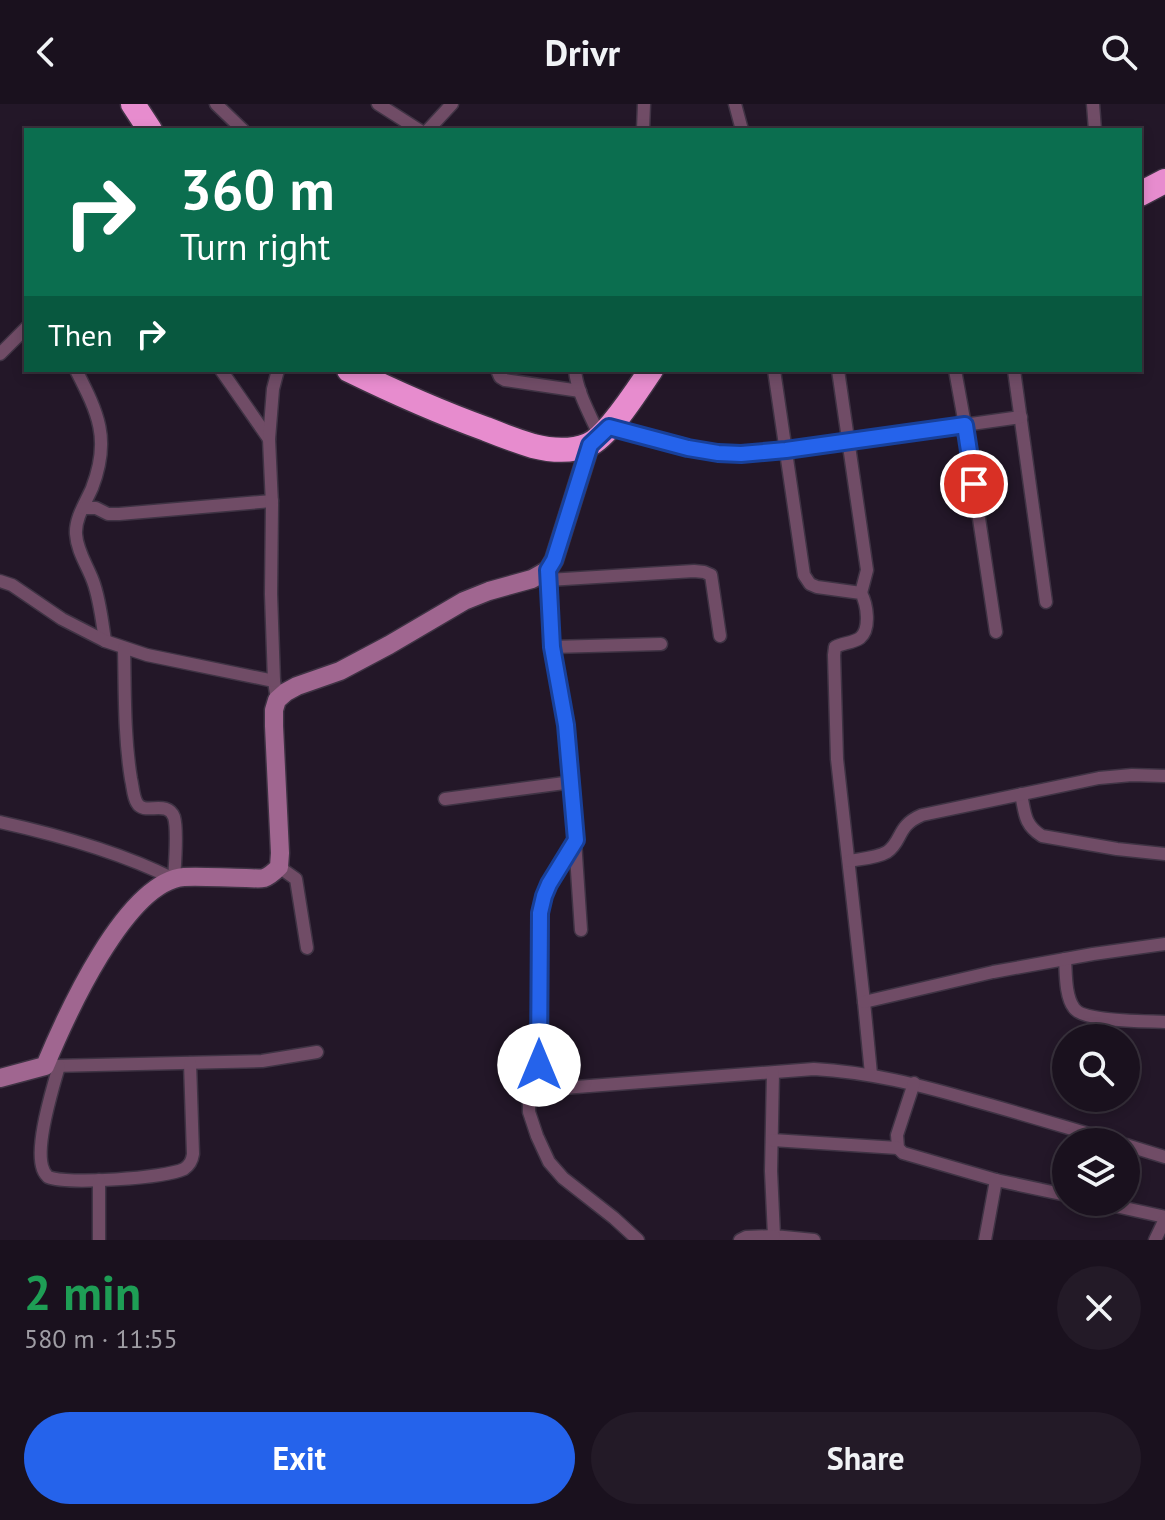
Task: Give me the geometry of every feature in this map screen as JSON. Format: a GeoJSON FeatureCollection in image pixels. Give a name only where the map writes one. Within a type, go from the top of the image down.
{"type":"FeatureCollection","features":[{"type":"Feature","properties":{"kind":"highway"},"geometry":{"type":"LineString","coordinates":[[133,104],[149,128]]}},
{"type":"Feature","properties":{"kind":"highway"},"geometry":{"type":"LineString","coordinates":[[1142,193],[1165,181]]}},
{"type":"Feature","properties":{"kind":"highway"},"geometry":{"type":"LineString","coordinates":[[353,372],[442,413],[534,446],[554,449],[573,449],[600,436],[649,372]]}},
{"type":"Feature","properties":{"kind":"street"},"geometry":{"type":"LineString","coordinates":[[216,104],[241,128]]}},
{"type":"Feature","properties":{"kind":"street"},"geometry":{"type":"LineString","coordinates":[[378,104],[416,128]]}},
{"type":"Feature","properties":{"kind":"street"},"geometry":{"type":"LineString","coordinates":[[430,128],[452,104]]}},
{"type":"Feature","properties":{"kind":"street"},"geometry":{"type":"LineString","coordinates":[[643,128],[644,104]]}},
{"type":"Feature","properties":{"kind":"street"},"geometry":{"type":"LineString","coordinates":[[735,104],[741,128]]}},
{"type":"Feature","properties":{"kind":"street"},"geometry":{"type":"LineString","coordinates":[[1093,104],[1095,128]]}},
{"type":"Feature","properties":{"kind":"street"},"geometry":{"type":"LineString","coordinates":[[0,354],[24,330]]}},
{"type":"Feature","properties":{"kind":"street"},"geometry":{"type":"LineString","coordinates":[[77,372],[97,413],[101,439],[100,460],[76,530],[77,545],[99,601],[105,641]]}},
{"type":"Feature","properties":{"kind":"street"},"geometry":{"type":"LineString","coordinates":[[222,372],[269,439]]}},
{"type":"Feature","properties":{"kind":"street"},"geometry":{"type":"LineString","coordinates":[[277,372],[269,439],[279,867]]}},
{"type":"Feature","properties":{"kind":"street"},"geometry":{"type":"LineString","coordinates":[[498,372],[505,380],[580,391]]}},
{"type":"Feature","properties":{"kind":"street"},"geometry":{"type":"LineString","coordinates":[[575,372],[580,391],[600,436],[548,575],[552,647],[566,725],[572,782],[581,930]]}},
{"type":"Feature","properties":{"kind":"street"},"geometry":{"type":"LineString","coordinates":[[774,372],[804,575],[810,584],[817,587],[861,593]]}},
{"type":"Feature","properties":{"kind":"street"},"geometry":{"type":"LineString","coordinates":[[838,372],[867,570],[861,593],[865,602],[866,627],[858,640],[835,647],[835,735],[871,1074]]}},
{"type":"Feature","properties":{"kind":"street"},"geometry":{"type":"LineString","coordinates":[[955,372],[996,632]]}},
{"type":"Feature","properties":{"kind":"street"},"geometry":{"type":"LineString","coordinates":[[1014,372],[1046,602]]}},
{"type":"Feature","properties":{"kind":"street"},"geometry":{"type":"LineString","coordinates":[[600,436],[741,454],[1021,417]]}},
{"type":"Feature","properties":{"kind":"street"},"geometry":{"type":"LineString","coordinates":[[83,508],[119,514],[272,501]]}},
{"type":"Feature","properties":{"kind":"street"},"geometry":{"type":"LineString","coordinates":[[0,581],[12,585],[62,619],[105,641],[276,690],[340,671],[464,601],[548,575],[704,572],[711,575],[720,636]]}},
{"type":"Feature","properties":{"kind":"street"},"geometry":{"type":"LineString","coordinates":[[552,647],[661,644]]}},
{"type":"Feature","properties":{"kind":"street"},"geometry":{"type":"LineString","coordinates":[[124,648],[128,760],[135,798],[142,809],[160,808],[173,815],[174,879]]}},
{"type":"Feature","properties":{"kind":"street"},"geometry":{"type":"LineString","coordinates":[[849,861],[889,850],[905,825],[922,815],[1099,778],[1165,776]]}},
{"type":"Feature","properties":{"kind":"street"},"geometry":{"type":"LineString","coordinates":[[445,799],[572,782]]}},
{"type":"Feature","properties":{"kind":"street"},"geometry":{"type":"LineString","coordinates":[[1021,794],[1027,821],[1032,830],[1042,836],[1165,854]]}},
{"type":"Feature","properties":{"kind":"street"},"geometry":{"type":"LineString","coordinates":[[0,822],[142,863],[174,879]]}},
{"type":"Feature","properties":{"kind":"street"},"geometry":{"type":"LineString","coordinates":[[550,1089],[543,1084],[539,1065],[540,913],[549,884],[576,840]]}},
{"type":"Feature","properties":{"kind":"street"},"geometry":{"type":"LineString","coordinates":[[190,1063],[193,1154],[186,1168],[99,1180],[56,1181],[48,1177],[41,1164],[52,1066],[63,1025],[97,958],[144,899],[163,884],[181,877],[263,878],[279,867]]}},
{"type":"Feature","properties":{"kind":"street"},"geometry":{"type":"LineString","coordinates":[[279,867],[296,879],[307,948]]}},
{"type":"Feature","properties":{"kind":"street"},"geometry":{"type":"LineString","coordinates":[[864,1002],[993,972],[1165,944]]}},
{"type":"Feature","properties":{"kind":"street"},"geometry":{"type":"LineString","coordinates":[[1065,959],[1070,1000],[1081,1015],[1165,1022]]}},
{"type":"Feature","properties":{"kind":"street"},"geometry":{"type":"LineString","coordinates":[[0,1078],[52,1066],[262,1061],[317,1052]]}},
{"type":"Feature","properties":{"kind":"street"},"geometry":{"type":"LineString","coordinates":[[638,1240],[563,1178],[549,1162],[529,1112],[529,1099],[533,1093],[550,1089],[814,1069],[871,1074],[914,1083],[1068,1128]]}},
{"type":"Feature","properties":{"kind":"street"},"geometry":{"type":"LineString","coordinates":[[773,1073],[774,1236]]}},
{"type":"Feature","properties":{"kind":"street"},"geometry":{"type":"LineString","coordinates":[[914,1083],[897,1135],[898,1148],[903,1153],[996,1180],[1052,1192]]}},
{"type":"Feature","properties":{"kind":"street"},"geometry":{"type":"LineString","coordinates":[[772,1140],[898,1148]]}},
{"type":"Feature","properties":{"kind":"street"},"geometry":{"type":"LineString","coordinates":[[1140,1149],[1165,1157]]}},
{"type":"Feature","properties":{"kind":"street"},"geometry":{"type":"LineString","coordinates":[[99,1180],[99,1240]]}},
{"type":"Feature","properties":{"kind":"street"},"geometry":{"type":"LineString","coordinates":[[985,1240],[996,1180]]}},
{"type":"Feature","properties":{"kind":"street"},"geometry":{"type":"LineString","coordinates":[[1140,1212],[1165,1218],[1155,1240]]}},
{"type":"Feature","properties":{"kind":"street"},"geometry":{"type":"LineString","coordinates":[[740,1240],[774,1236],[814,1240]]}},
{"type":"Feature","properties":{"kind":"route"},"geometry":{"type":"LineString","coordinates":[[539,1065],[540,913],[549,884],[576,840],[566,725],[552,647],[548,570],[554,560],[590,445],[609,427],[688,448],[741,454],[965,425],[974,484]]}}]}
